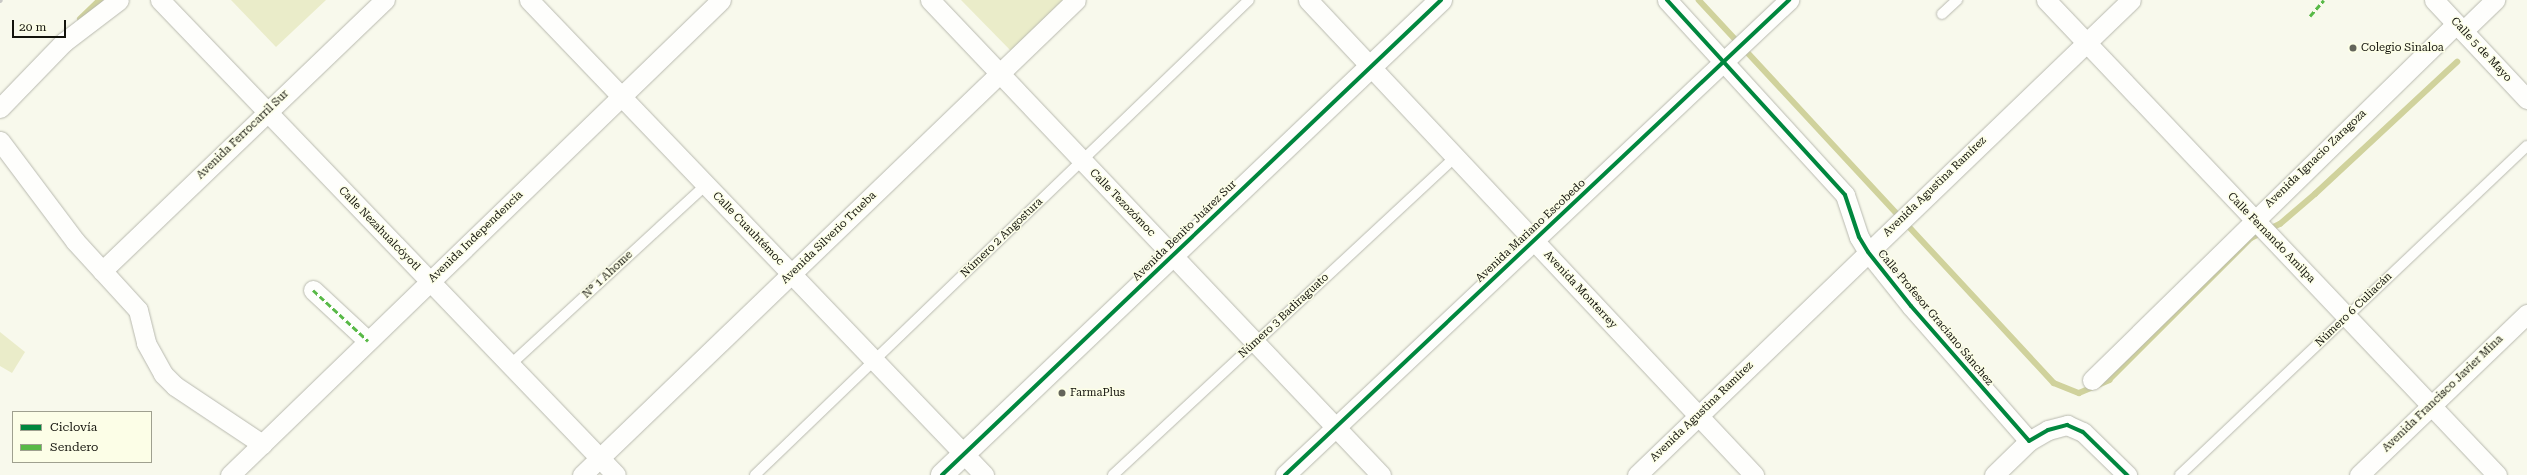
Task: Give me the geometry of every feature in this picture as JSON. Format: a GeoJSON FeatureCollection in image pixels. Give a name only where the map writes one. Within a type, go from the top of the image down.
{"type":"FeatureCollection","features":[{"type":"Feature","properties":{"kind":"street"},"geometry":{"type":"LineString","coordinates":[[0,108],[64,42],[119,0]]}},
{"type":"Feature","properties":{"kind":"street","name":"Calle Nezahualcóyotl"},"geometry":{"type":"LineString","coordinates":[[160,0],[616,475]]}},
{"type":"Feature","properties":{"kind":"street","name":"Avenida Ferrocarril Sur"},"geometry":{"type":"LineString","coordinates":[[102,271],[385,0]]}},
{"type":"Feature","properties":{"kind":"street","name":"Calle Cuauhtémoc"},"geometry":{"type":"LineString","coordinates":[[529,0],[984,475]]}},
{"type":"Feature","properties":{"kind":"street","name":"Avenida Independencia"},"geometry":{"type":"LineString","coordinates":[[230,475],[721,0]]}},
{"type":"Feature","properties":{"kind":"street","name":"Calle Tezozómoc"},"geometry":{"type":"LineString","coordinates":[[930,0],[1381,475]]}},
{"type":"Feature","properties":{"kind":"street","name":"Avenida Silverio Trueba"},"geometry":{"type":"LineString","coordinates":[[582,475],[1076,0]]}},
{"type":"Feature","properties":{"kind":"street","name":"Avenida Monterrey"},"geometry":{"type":"LineString","coordinates":[[1308,0],[1754,475]]}},
{"type":"Feature","properties":{"kind":"street","name":"Avenida Benito Juárez Sur"},"geometry":{"type":"LineString","coordinates":[[942,475],[1441,0]]}},
{"type":"Feature","properties":{"kind":"street","name":"Calle Profesor Graciano Sánchez"},"geometry":{"type":"LineString","coordinates":[[1667,0],[1845,195],[1859,237],[1873,247],[1910,306],[2029,441]]}},
{"type":"Feature","properties":{"kind":"street","name":"Avenida Mariano Escobedo"},"geometry":{"type":"LineString","coordinates":[[1285,475],[1788,0]]}},
{"type":"Feature","properties":{"kind":"street","name":"Calle Fernando Amilpa"},"geometry":{"type":"LineString","coordinates":[[2046,0],[2497,475]]}},
{"type":"Feature","properties":{"kind":"street","name":"Avenida Agustina Ramírez"},"geometry":{"type":"LineString","coordinates":[[1637,475],[1915,206],[2131,0]]}},
{"type":"Feature","properties":{"kind":"street","name":"Calle 5 de Mayo"},"geometry":{"type":"LineString","coordinates":[[2434,0],[2527,99]]}},
{"type":"Feature","properties":{"kind":"street","name":"Avenida Ignacio Zaragoza"},"geometry":{"type":"LineString","coordinates":[[2092,380],[2254,219],[2460,27],[2495,0]]}},
{"type":"Feature","properties":{"kind":"street"},"geometry":{"type":"LineString","coordinates":[[0,141],[75,241],[138,310],[146,343],[163,374],[175,386],[262,444]]}},
{"type":"Feature","properties":{"kind":"street"},"geometry":{"type":"LineString","coordinates":[[313,290],[368,341]]}},
{"type":"Feature","properties":{"kind":"street","name":"Avenida Francisco Javier Mina"},"geometry":{"type":"LineString","coordinates":[[2359,475],[2527,314]]}},
{"type":"Feature","properties":{"kind":"street"},"geometry":{"type":"LineString","coordinates":[[1994,475],[2029,441],[2048,430],[2067,426],[2083,432],[2127,475]]}},
{"type":"Feature","properties":{"kind":"lane","name":"Número 2 Angostura"},"geometry":{"type":"LineString","coordinates":[[755,475],[1249,0]]}},
{"type":"Feature","properties":{"kind":"lane"},"geometry":{"type":"LineString","coordinates":[[1942,14],[1957,0]]}},
{"type":"Feature","properties":{"kind":"lane","name":"Número 6 Culiacán"},"geometry":{"type":"LineString","coordinates":[[2180,475],[2527,146]]}},
{"type":"Feature","properties":{"kind":"lane","name":"Número 3 Badiraguato"},"geometry":{"type":"LineString","coordinates":[[1112,475],[1455,157]]}},
{"type":"Feature","properties":{"kind":"lane","name":"N° 1 Ahome"},"geometry":{"type":"LineString","coordinates":[[510,365],[706,185]]}},
{"type":"Feature","properties":{"kind":"green space"},"geometry":{"type":"Polygon","coordinates":[[[231,0],[326,0],[276,47],[231,0]]]}},
{"type":"Feature","properties":{"kind":"green space"},"geometry":{"type":"Polygon","coordinates":[[[961,0],[1068,0],[1013,53],[961,0]]]}},
{"type":"Feature","properties":{"kind":"green space"},"geometry":{"type":"Polygon","coordinates":[[[0,332],[25,352],[12,373],[0,366],[0,332]]]}},
{"type":"Feature","properties":{"kind":"waterway"},"geometry":{"type":"LineString","coordinates":[[80,19],[100,0]]}},
{"type":"Feature","properties":{"kind":"waterway"},"geometry":{"type":"LineString","coordinates":[[1699,0],[2054,383],[2079,393],[2109,380],[2251,238],[2280,224],[2315,194],[2457,62]]}},
{"type":"Feature","properties":{"kind":"marked path"},"geometry":{"type":"LineString","coordinates":[[2310,16],[2324,0]]}},
{"type":"Feature","properties":{"kind":"marked path"},"geometry":{"type":"LineString","coordinates":[[313,290],[368,341]]}},
{"type":"Feature","properties":{"kind":"cycle path"},"geometry":{"type":"LineString","coordinates":[[942,475],[1441,0]]}},
{"type":"Feature","properties":{"kind":"cycle path"},"geometry":{"type":"LineString","coordinates":[[1667,0],[1845,195],[1859,237],[1868,252],[1911,306],[2029,441],[2048,430],[2067,425],[2083,432],[2127,475]]}},
{"type":"Feature","properties":{"kind":"cycle path"},"geometry":{"type":"LineString","coordinates":[[1285,475],[1789,0]]}},
{"type":"Feature","properties":{"kind":"place","name":"Colegio Sinaloa"},"geometry":{"type":"Point","coordinates":[2353,48]}},
{"type":"Feature","properties":{"kind":"place","name":"FarmaPlus"},"geometry":{"type":"Point","coordinates":[1062,393]}}]}
